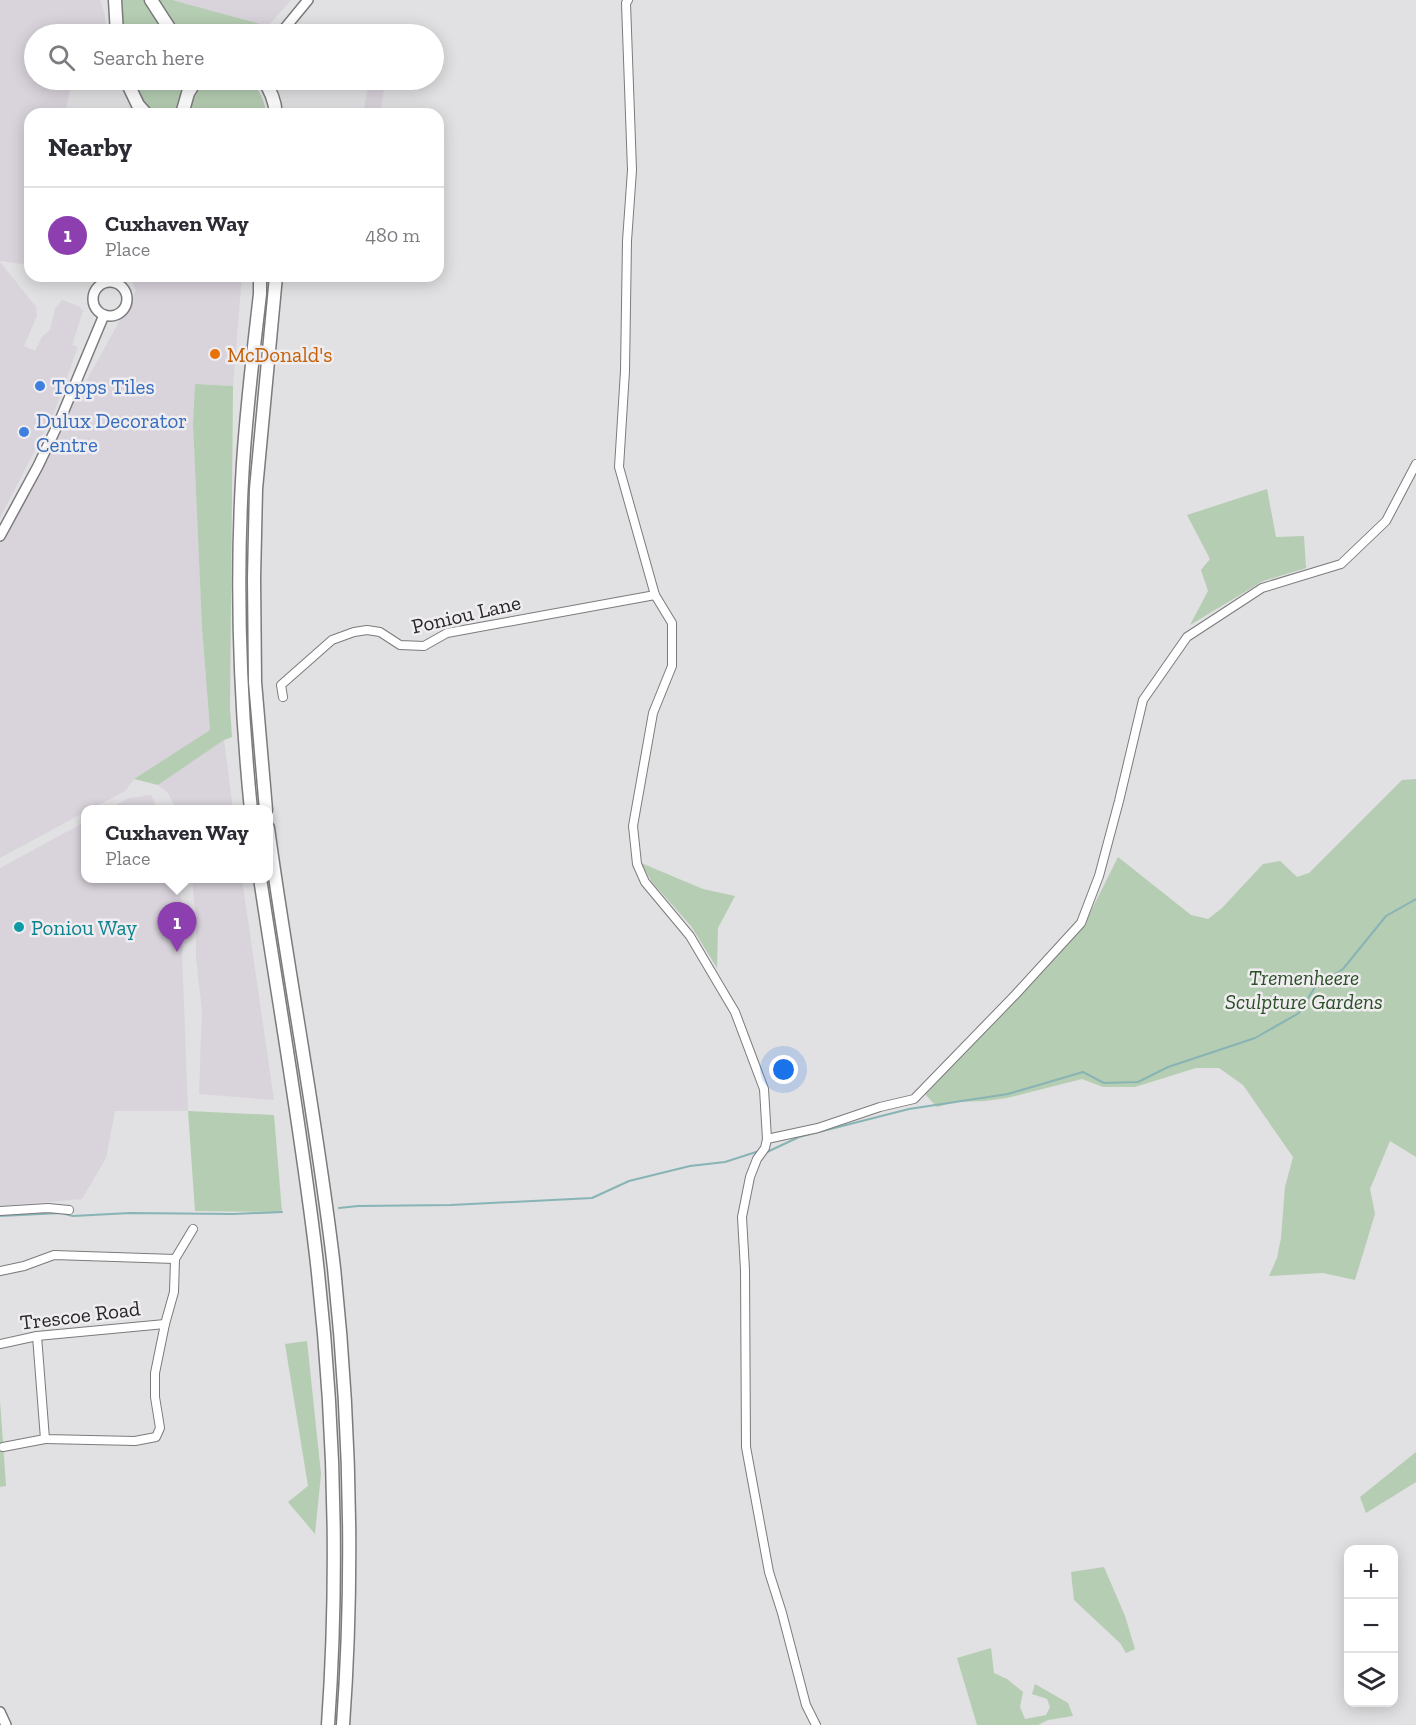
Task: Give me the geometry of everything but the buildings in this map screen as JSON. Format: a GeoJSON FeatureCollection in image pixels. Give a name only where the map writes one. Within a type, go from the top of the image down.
{"type":"FeatureCollection","features":[{"type":"Feature","properties":{"kind":"highway"},"geometry":{"type":"LineString","coordinates":[[115,0],[116,24]]}},
{"type":"Feature","properties":{"kind":"highway"},"geometry":{"type":"LineString","coordinates":[[151,0],[167,24]]}},
{"type":"Feature","properties":{"kind":"highway"},"geometry":{"type":"LineString","coordinates":[[131,90],[141,108]]}},
{"type":"Feature","properties":{"kind":"highway"},"geometry":{"type":"LineString","coordinates":[[184,108],[191,90]]}},
{"type":"Feature","properties":{"kind":"highway"},"geometry":{"type":"LineString","coordinates":[[269,90],[276,108]]}},
{"type":"Feature","properties":{"kind":"highway"},"geometry":{"type":"LineString","coordinates":[[250,805],[243,735],[238,569],[242,479],[260,282]]}},
{"type":"Feature","properties":{"kind":"highway"},"geometry":{"type":"LineString","coordinates":[[266,805],[255,682],[254,578],[256,489],[275,282]]}},
{"type":"Feature","properties":{"kind":"highway"},"geometry":{"type":"LineString","coordinates":[[273,863],[322,1179],[340,1333],[345,1409],[348,1528],[347,1644],[343,1725]]}},
{"type":"Feature","properties":{"kind":"highway"},"geometry":{"type":"LineString","coordinates":[[261,883],[307,1185],[324,1333],[333,1535],[332,1651],[328,1725]]}},
{"type":"Feature","properties":{"kind":"street"},"geometry":{"type":"LineString","coordinates":[[288,24],[308,0]]}},
{"type":"Feature","properties":{"kind":"street"},"geometry":{"type":"LineString","coordinates":[[627,0],[632,170],[627,242],[625,371],[619,467],[655,595],[672,623],[672,666],[653,713],[633,826],[637,864],[645,882],[690,936],[735,1012],[764,1089],[767,1139],[765,1148],[750,1176],[742,1217],[745,1270],[746,1447],[769,1572],[806,1705],[816,1725]]}},
{"type":"Feature","properties":{"kind":"street"},"geometry":{"type":"LineString","coordinates":[[108,282],[99,286],[94,293],[93,303],[104,315],[114,316],[125,306],[126,294],[117,282]]}},
{"type":"Feature","properties":{"kind":"street"},"geometry":{"type":"LineString","coordinates":[[0,536],[60,420],[104,315]]}},
{"type":"Feature","properties":{"kind":"street"},"geometry":{"type":"LineString","coordinates":[[767,1139],[818,1128],[880,1107],[914,1099],[1015,995],[1081,923],[1119,801],[1143,700],[1187,637],[1262,588],[1341,564],[1386,521],[1416,464]]}},
{"type":"Feature","properties":{"kind":"street","name":"Poniou Lane"},"geometry":{"type":"LineString","coordinates":[[283,697],[281,685],[332,640],[354,632],[367,630],[380,632],[400,645],[424,646],[447,633],[655,595]]}},
{"type":"Feature","properties":{"kind":"street"},"geometry":{"type":"LineString","coordinates":[[0,1211],[48,1208],[69,1210]]}},
{"type":"Feature","properties":{"kind":"street"},"geometry":{"type":"LineString","coordinates":[[3,1447],[45,1439],[135,1441],[156,1437],[160,1428],[155,1397],[155,1373],[174,1292],[175,1259],[193,1229]]}},
{"type":"Feature","properties":{"kind":"street"},"geometry":{"type":"LineString","coordinates":[[0,1271],[54,1256],[175,1259]]}},
{"type":"Feature","properties":{"kind":"street","name":"Trescoe Road"},"geometry":{"type":"LineString","coordinates":[[0,1344],[38,1336],[165,1324]]}},
{"type":"Feature","properties":{"kind":"street"},"geometry":{"type":"LineString","coordinates":[[38,1336],[45,1439]]}},
{"type":"Feature","properties":{"kind":"street"},"geometry":{"type":"LineString","coordinates":[[0,1712],[6,1725]]}},
{"type":"Feature","properties":{"kind":"shaded area"},"geometry":{"type":"Polygon","coordinates":[[[0,0],[100,0],[105,24],[24,24],[24,90],[70,90],[66,108],[24,108],[24,264],[0,261],[0,0]]]}},
{"type":"Feature","properties":{"kind":"shaded area"},"geometry":{"type":"Polygon","coordinates":[[[172,0],[291,0],[270,24],[261,24],[172,0]]]}},
{"type":"Feature","properties":{"kind":"shaded area"},"geometry":{"type":"Polygon","coordinates":[[[367,90],[384,90],[381,108],[364,108],[367,90]]]}},
{"type":"Feature","properties":{"kind":"shaded area"},"geometry":{"type":"Polygon","coordinates":[[[0,262],[36,307],[37,316],[24,346],[35,351],[42,337],[50,330],[55,309],[62,300],[80,307],[83,311],[72,345],[78,347],[54,413],[0,518],[0,262]]]}},
{"type":"Feature","properties":{"kind":"shaded area"},"geometry":{"type":"Polygon","coordinates":[[[132,282],[242,282],[233,386],[195,384],[193,425],[202,628],[210,730],[134,779],[125,791],[99,805],[81,805],[81,814],[0,858],[0,534],[75,385],[83,387],[136,291],[132,282]]]}},
{"type":"Feature","properties":{"kind":"shaded area"},"geometry":{"type":"Polygon","coordinates":[[[224,740],[232,805],[174,805],[168,793],[158,785],[224,740]]]}},
{"type":"Feature","properties":{"kind":"shaded area"},"geometry":{"type":"Polygon","coordinates":[[[151,795],[155,805],[116,805],[129,798],[151,795]]]}},
{"type":"Feature","properties":{"kind":"shaded area"},"geometry":{"type":"Polygon","coordinates":[[[81,824],[81,883],[178,883],[184,917],[182,953],[188,1111],[115,1111],[106,1158],[82,1199],[0,1206],[0,868],[81,824]]]}},
{"type":"Feature","properties":{"kind":"shaded area"},"geometry":{"type":"Polygon","coordinates":[[[192,883],[243,883],[274,1100],[199,1094],[202,1011],[196,958],[196,919],[192,883]]]}},
{"type":"Feature","properties":{"kind":"green space"},"geometry":{"type":"Polygon","coordinates":[[[115,0],[172,0],[261,24],[116,24],[115,0]]]}},
{"type":"Feature","properties":{"kind":"green space"},"geometry":{"type":"Polygon","coordinates":[[[132,90],[192,90],[184,108],[142,108],[132,90]]]}},
{"type":"Feature","properties":{"kind":"green space"},"geometry":{"type":"Polygon","coordinates":[[[199,90],[258,90],[265,108],[191,108],[199,90]]]}},
{"type":"Feature","properties":{"kind":"green space"},"geometry":{"type":"Polygon","coordinates":[[[195,384],[233,386],[230,708],[232,737],[224,740],[158,785],[134,779],[210,730],[202,628],[193,424],[195,384]]]}},
{"type":"Feature","properties":{"kind":"green space"},"geometry":{"type":"Polygon","coordinates":[[[1267,489],[1276,537],[1304,536],[1306,568],[1263,581],[1190,625],[1208,591],[1201,570],[1210,559],[1187,515],[1267,489]]]}},
{"type":"Feature","properties":{"kind":"green space","name":"Tremenheere Sculpture Gardens"},"geometry":{"type":"Polygon","coordinates":[[[1416,779],[1416,1157],[1390,1141],[1370,1189],[1375,1214],[1355,1280],[1323,1273],[1269,1276],[1277,1258],[1285,1187],[1293,1157],[1243,1085],[1219,1068],[1196,1068],[1135,1087],[1103,1087],[1082,1079],[1007,1098],[955,1102],[937,1107],[924,1093],[1035,980],[1090,913],[1118,857],[1191,915],[1208,919],[1222,908],[1263,864],[1280,861],[1297,877],[1309,873],[1402,780],[1416,779]]]}},
{"type":"Feature","properties":{"kind":"green space"},"geometry":{"type":"Polygon","coordinates":[[[641,863],[703,889],[735,896],[718,928],[717,968],[691,926],[652,882],[641,863]]]}},
{"type":"Feature","properties":{"kind":"green space"},"geometry":{"type":"Polygon","coordinates":[[[188,1111],[274,1115],[282,1212],[195,1211],[188,1111]]]}},
{"type":"Feature","properties":{"kind":"green space"},"geometry":{"type":"Polygon","coordinates":[[[307,1341],[321,1474],[315,1534],[288,1502],[308,1486],[285,1344],[307,1341]]]}},
{"type":"Feature","properties":{"kind":"green space"},"geometry":{"type":"Polygon","coordinates":[[[0,1400],[6,1486],[0,1487],[0,1400]]]}},
{"type":"Feature","properties":{"kind":"green space"},"geometry":{"type":"Polygon","coordinates":[[[1416,1452],[1416,1482],[1366,1513],[1360,1497],[1416,1452]]]}},
{"type":"Feature","properties":{"kind":"green space"},"geometry":{"type":"Polygon","coordinates":[[[1104,1567],[1125,1616],[1135,1649],[1126,1653],[1120,1643],[1074,1600],[1071,1572],[1104,1567]]]}},
{"type":"Feature","properties":{"kind":"green space"},"geometry":{"type":"Polygon","coordinates":[[[991,1648],[994,1673],[1007,1679],[1023,1692],[1020,1707],[1025,1719],[1046,1715],[1050,1707],[1047,1699],[1032,1694],[1035,1684],[1068,1703],[1073,1716],[1048,1720],[1038,1725],[977,1725],[957,1658],[991,1648]]]}},
{"type":"Feature","properties":{"kind":"waterway"},"geometry":{"type":"LineString","coordinates":[[765,1153],[799,1137],[909,1109],[1008,1094],[1083,1072],[1104,1083],[1138,1082],[1168,1067],[1255,1038],[1299,1013],[1315,987],[1343,969],[1386,916],[1416,899]]}},
{"type":"Feature","properties":{"kind":"waterway"},"geometry":{"type":"LineString","coordinates":[[339,1208],[592,1198],[629,1181],[690,1166],[725,1162],[756,1152]]}},
{"type":"Feature","properties":{"kind":"waterway"},"geometry":{"type":"LineString","coordinates":[[0,1216],[61,1213],[73,1216],[130,1213],[282,1212]]}},
{"type":"Feature","properties":{"kind":"place","name":"McDonald's"},"geometry":{"type":"Point","coordinates":[215,354]}},
{"type":"Feature","properties":{"kind":"place","name":"Topps Tiles"},"geometry":{"type":"Point","coordinates":[40,386]}},
{"type":"Feature","properties":{"kind":"place","name":"Dulux Decorator Centre"},"geometry":{"type":"Point","coordinates":[24,432]}},
{"type":"Feature","properties":{"kind":"place","name":"Poniou Way"},"geometry":{"type":"Point","coordinates":[19,927]}},
{"type":"Feature","properties":{"kind":"place","name":"Cuxhaven Way"},"geometry":{"type":"Point","coordinates":[177,952]}}]}
